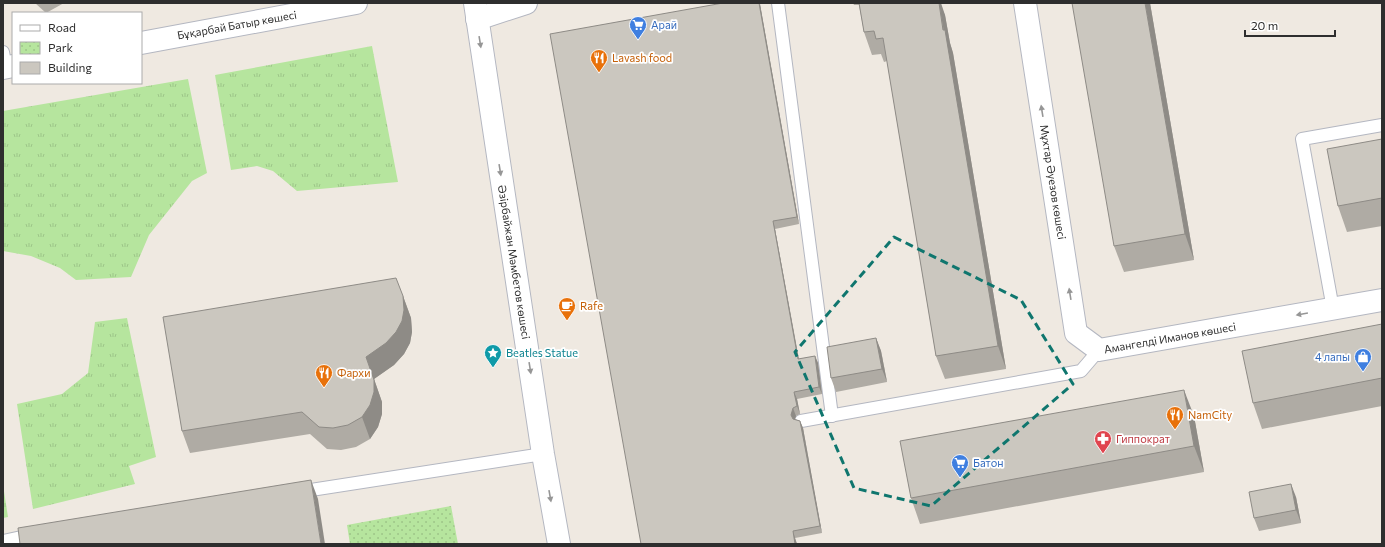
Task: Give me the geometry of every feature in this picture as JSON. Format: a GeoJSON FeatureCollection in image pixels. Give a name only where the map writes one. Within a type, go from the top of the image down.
{"type":"FeatureCollection","features":[{"type":"Feature","properties":{"kind":"street","name":"Бұқарбай Батыр көшесі"},"geometry":{"type":"LineString","coordinates":[[142,43],[356,3]]}},
{"type":"Feature","properties":{"kind":"street"},"geometry":{"type":"LineString","coordinates":[[476,11],[526,3]]}},
{"type":"Feature","properties":{"kind":"street","name":"Мұхтар Әуезов көшесі"},"geometry":{"type":"LineString","coordinates":[[1025,3],[1076,333],[1099,350]]}},
{"type":"Feature","properties":{"kind":"street","name":"Әзірбайжан Мәмбетов көшесі"},"geometry":{"type":"LineString","coordinates":[[476,11],[542,454],[559,544]]}},
{"type":"Feature","properties":{"kind":"street","name":"Амангелді Иманов көшесі"},"geometry":{"type":"LineString","coordinates":[[1099,350],[1382,300]]}},
{"type":"Feature","properties":{"kind":"lane"},"geometry":{"type":"LineString","coordinates":[[778,3],[832,416]]}},
{"type":"Feature","properties":{"kind":"lane"},"geometry":{"type":"LineString","coordinates":[[1333,309],[1302,139],[1382,125]]}},
{"type":"Feature","properties":{"kind":"lane","name":"Амангелді Иманов көшесі"},"geometry":{"type":"LineString","coordinates":[[801,421],[1081,371],[1099,350]]}},
{"type":"Feature","properties":{"kind":"lane"},"geometry":{"type":"LineString","coordinates":[[283,495],[542,454]]}},
{"type":"Feature","properties":{"kind":"lane"},"geometry":{"type":"LineString","coordinates":[[3,541],[48,532]]}},
{"type":"Feature","properties":{"kind":"highlighted area"},"geometry":{"type":"Polygon","coordinates":[[[894,237],[1021,300],[1073,384],[931,506],[854,488],[795,352],[894,237]]]}},
{"type":"Feature","properties":{"kind":"green space"},"geometry":{"type":"Polygon","coordinates":[[[372,46],[398,182],[297,191],[273,171],[257,166],[231,170],[215,75],[372,46]]]}},
{"type":"Feature","properties":{"kind":"green space"},"geometry":{"type":"Polygon","coordinates":[[[188,79],[207,173],[192,181],[149,235],[131,277],[76,280],[60,268],[31,256],[3,251],[3,111],[188,79]]]}},
{"type":"Feature","properties":{"kind":"green space"},"geometry":{"type":"Polygon","coordinates":[[[127,318],[156,457],[129,466],[135,484],[33,509],[17,404],[62,394],[88,373],[95,322],[127,318]]]}},
{"type":"Feature","properties":{"kind":"green space"},"geometry":{"type":"Polygon","coordinates":[[[3,485],[8,517],[3,518],[3,485]]]}},
{"type":"Feature","properties":{"kind":"green space"},"geometry":{"type":"Polygon","coordinates":[[[451,506],[458,544],[350,544],[347,525],[451,506]]]}},
{"type":"Feature","properties":{"kind":"building"},"geometry":{"type":"Polygon","coordinates":[[[723,3],[759,3],[797,217],[773,221],[798,359],[815,356],[819,387],[794,392],[797,406],[793,408],[791,415],[793,419],[800,421],[820,526],[793,531],[795,544],[641,544],[550,34],[723,3]]]}},
{"type":"Feature","properties":{"kind":"building"},"geometry":{"type":"Polygon","coordinates":[[[859,3],[939,3],[943,30],[945,30],[998,346],[936,356],[883,38],[876,39],[874,31],[864,32],[859,3]]]}},
{"type":"Feature","properties":{"kind":"building"},"geometry":{"type":"Polygon","coordinates":[[[1072,3],[1145,3],[1185,234],[1114,246],[1072,3]]]}},
{"type":"Feature","properties":{"kind":"building"},"geometry":{"type":"Polygon","coordinates":[[[1382,139],[1382,198],[1338,206],[1327,149],[1382,139]]]}},
{"type":"Feature","properties":{"kind":"building"},"geometry":{"type":"Polygon","coordinates":[[[396,278],[403,296],[404,310],[402,321],[396,332],[386,343],[366,357],[374,380],[374,392],[370,405],[362,417],[348,425],[333,428],[319,427],[302,412],[182,431],[163,317],[396,278]]]}},
{"type":"Feature","properties":{"kind":"building"},"geometry":{"type":"Polygon","coordinates":[[[1382,324],[1382,378],[1253,403],[1242,351],[1382,324]]]}},
{"type":"Feature","properties":{"kind":"building"},"geometry":{"type":"Polygon","coordinates":[[[876,338],[882,369],[831,378],[827,347],[876,338]]]}},
{"type":"Feature","properties":{"kind":"building"},"geometry":{"type":"Polygon","coordinates":[[[1184,390],[1194,446],[911,498],[900,441],[1184,390]]]}},
{"type":"Feature","properties":{"kind":"building"},"geometry":{"type":"Polygon","coordinates":[[[311,480],[321,544],[20,544],[18,528],[311,480]]]}},
{"type":"Feature","properties":{"kind":"building"},"geometry":{"type":"Polygon","coordinates":[[[1291,484],[1296,510],[1254,518],[1249,492],[1291,484]]]}},
{"type":"Feature","properties":{"kind":"place","name":"Арай"},"geometry":{"type":"Point","coordinates":[638,40]}},
{"type":"Feature","properties":{"kind":"place","name":"Lavash food"},"geometry":{"type":"Point","coordinates":[599,73]}},
{"type":"Feature","properties":{"kind":"place","name":"Rafe"},"geometry":{"type":"Point","coordinates":[567,321]}},
{"type":"Feature","properties":{"kind":"place","name":"Beatles Statue"},"geometry":{"type":"Point","coordinates":[493,368]}},
{"type":"Feature","properties":{"kind":"place","name":"4 лапы"},"geometry":{"type":"Point","coordinates":[1363,372]}},
{"type":"Feature","properties":{"kind":"place","name":"Фархи"},"geometry":{"type":"Point","coordinates":[324,388]}},
{"type":"Feature","properties":{"kind":"place","name":"NamCity"},"geometry":{"type":"Point","coordinates":[1175,430]}},
{"type":"Feature","properties":{"kind":"place","name":"Гиппократ"},"geometry":{"type":"Point","coordinates":[1103,454]}},
{"type":"Feature","properties":{"kind":"place","name":"Батон"},"geometry":{"type":"Point","coordinates":[960,478]}}]}
